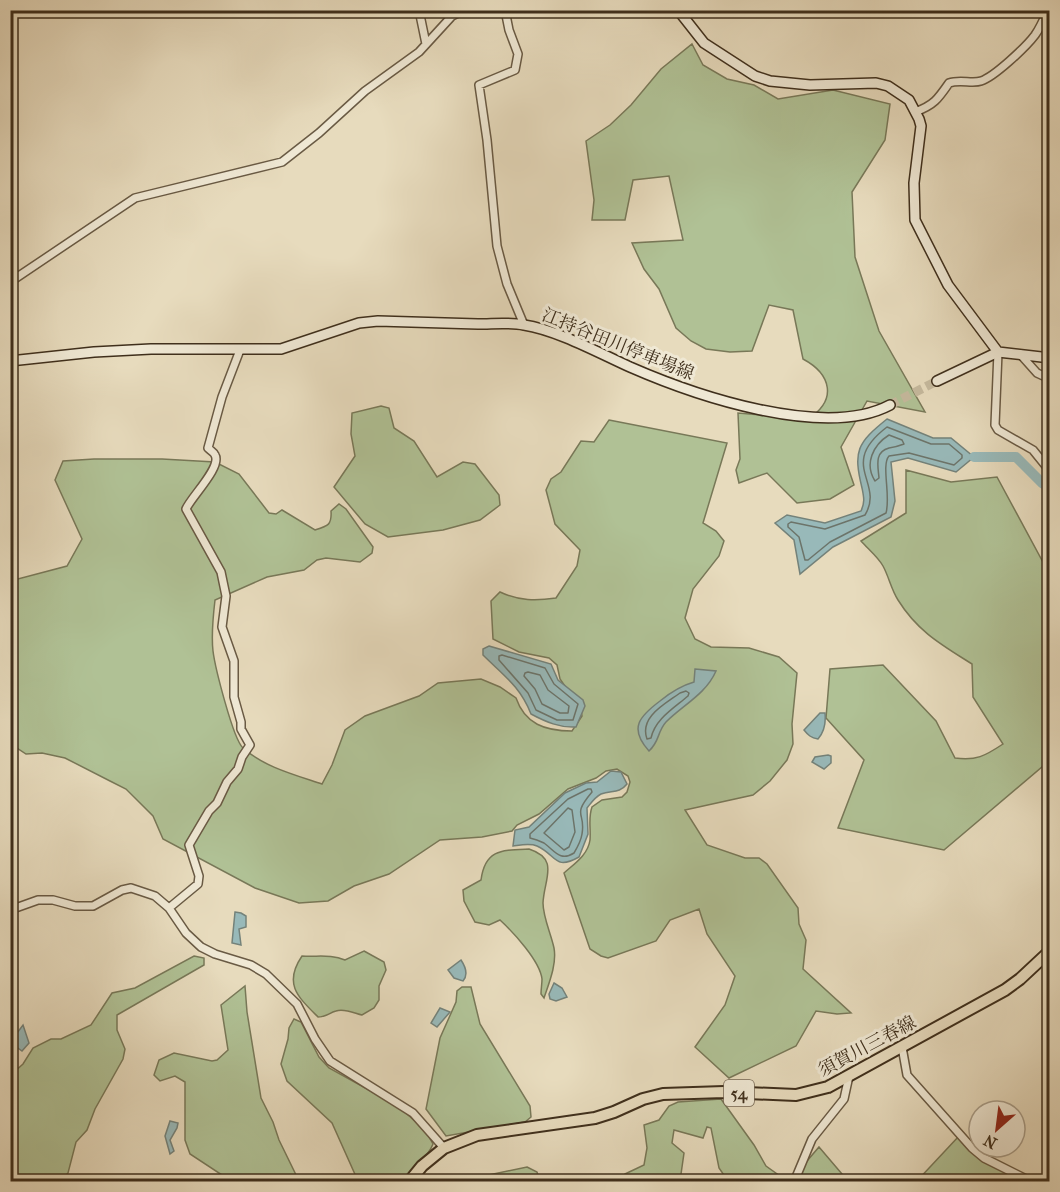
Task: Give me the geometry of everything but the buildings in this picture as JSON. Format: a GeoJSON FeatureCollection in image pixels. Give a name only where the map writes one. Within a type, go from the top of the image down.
{"type":"FeatureCollection","features":[{"type":"Feature","properties":{"kind":"main road"},"geometry":{"type":"LineString","coordinates":[[678,10],[704,43],[755,76],[770,81],[810,85],[876,83],[888,86],[909,100],[921,126],[914,183],[915,220],[948,285],[998,352]]}},
{"type":"Feature","properties":{"kind":"main road","name":"江持谷田川停車場線"},"geometry":{"type":"LineString","coordinates":[[10,362],[105,351],[240,350],[291,347],[358,323],[378,321],[524,325],[569,340],[677,387],[754,409],[786,415],[840,417],[877,412],[890,405]]}},
{"type":"Feature","properties":{"kind":"main road"},"geometry":{"type":"LineString","coordinates":[[937,381],[998,352],[1050,358]]}},
{"type":"Feature","properties":{"kind":"main road","name":"須賀川三春線"},"geometry":{"type":"LineString","coordinates":[[409,1182],[422,1166],[444,1148],[477,1135],[605,1115],[643,1099],[665,1094],[724,1092],[796,1095],[828,1088],[1005,990],[1050,951]]}},
{"type":"Feature","properties":{"kind":"street"},"geometry":{"type":"LineString","coordinates":[[419,10],[426,44]]}},
{"type":"Feature","properties":{"kind":"street"},"geometry":{"type":"LineString","coordinates":[[10,282],[135,198],[282,162],[319,133],[365,91],[420,52],[452,16],[464,10]]}},
{"type":"Feature","properties":{"kind":"street"},"geometry":{"type":"LineString","coordinates":[[505,10],[508,30],[518,54],[515,70],[479,85],[497,246],[507,284],[524,325]]}},
{"type":"Feature","properties":{"kind":"street"},"geometry":{"type":"LineString","coordinates":[[915,112],[930,107],[949,83],[966,80],[979,82],[1011,59],[1035,35],[1048,10]]}},
{"type":"Feature","properties":{"kind":"street"},"geometry":{"type":"LineString","coordinates":[[170,908],[198,884],[199,876],[189,845],[209,811],[217,803],[227,782],[238,770],[242,757],[250,745],[241,729],[234,697],[234,661],[222,627],[226,596],[225,582],[186,509],[210,474],[216,461],[216,456],[208,448],[222,397],[240,350]]}},
{"type":"Feature","properties":{"kind":"street"},"geometry":{"type":"LineString","coordinates":[[998,352],[995,425],[998,430],[1033,450],[1048,467]]}},
{"type":"Feature","properties":{"kind":"street"},"geometry":{"type":"LineString","coordinates":[[1020,354],[1037,373],[1050,380]]}},
{"type":"Feature","properties":{"kind":"street"},"geometry":{"type":"LineString","coordinates":[[10,910],[38,900],[53,900],[75,906],[93,906],[122,890],[131,888],[155,896],[170,908],[186,933],[201,947],[215,954],[251,965],[266,974],[297,1004],[315,1039],[330,1061],[413,1113],[444,1148]]}},
{"type":"Feature","properties":{"kind":"street"},"geometry":{"type":"LineString","coordinates":[[902,1047],[907,1075],[972,1148],[984,1158],[1032,1182]]}},
{"type":"Feature","properties":{"kind":"street"},"geometry":{"type":"LineString","coordinates":[[794,1182],[812,1139],[844,1099],[849,1076]]}},
{"type":"Feature","properties":{"kind":"green space"},"geometry":{"type":"Polygon","coordinates":[[[692,44],[703,65],[727,79],[754,85],[778,99],[833,90],[890,104],[885,140],[852,192],[855,257],[879,331],[925,412],[867,401],[841,447],[854,485],[830,499],[797,503],[767,473],[739,483],[736,470],[740,459],[738,413],[808,419],[818,412],[827,396],[825,380],[820,372],[803,359],[793,310],[769,305],[752,351],[730,352],[706,349],[691,341],[676,328],[659,289],[644,269],[632,243],[683,240],[669,176],[633,180],[625,220],[592,220],[594,200],[586,141],[610,125],[631,105],[661,69],[692,44]]]}},
{"type":"Feature","properties":{"kind":"green space"},"geometry":{"type":"Polygon","coordinates":[[[381,406],[389,408],[394,428],[414,441],[437,477],[463,462],[475,464],[499,495],[500,505],[480,520],[443,530],[388,537],[365,524],[334,487],[355,456],[351,434],[352,413],[381,406]]]}},
{"type":"Feature","properties":{"kind":"green space"},"geometry":{"type":"Polygon","coordinates":[[[609,420],[727,443],[703,523],[716,531],[724,541],[719,556],[693,589],[685,618],[695,639],[711,647],[749,648],[779,657],[797,673],[792,724],[793,744],[787,760],[770,781],[753,795],[685,810],[707,845],[745,858],[759,858],[767,864],[798,908],[799,924],[806,940],[803,969],[851,1013],[816,1011],[796,1046],[729,1078],[695,1047],[725,1005],[735,976],[707,934],[699,909],[670,920],[656,941],[608,958],[590,949],[564,873],[580,859],[589,845],[592,807],[602,800],[622,797],[627,792],[630,782],[628,776],[617,769],[606,771],[596,778],[568,789],[539,814],[517,825],[512,831],[482,837],[440,840],[389,874],[354,886],[328,901],[299,903],[255,888],[163,839],[153,816],[126,789],[65,758],[42,753],[26,754],[11,744],[10,581],[67,566],[82,539],[55,480],[63,461],[94,459],[215,462],[239,474],[269,513],[276,514],[282,510],[315,530],[328,524],[331,511],[339,504],[346,509],[373,547],[372,553],[360,562],[326,558],[317,560],[304,570],[267,577],[215,600],[212,632],[217,672],[234,731],[243,748],[251,755],[280,770],[322,784],[345,730],[365,716],[419,696],[438,683],[481,679],[500,687],[516,698],[525,714],[537,724],[553,730],[572,731],[582,716],[580,704],[560,679],[557,665],[549,658],[519,652],[493,639],[491,601],[500,592],[528,600],[556,598],[577,566],[580,550],[555,524],[546,490],[551,479],[561,472],[581,441],[594,442],[609,420]]]}},
{"type":"Feature","properties":{"kind":"green space"},"geometry":{"type":"Polygon","coordinates":[[[906,470],[951,482],[997,477],[1044,564],[1049,569],[1049,761],[944,850],[838,828],[864,760],[826,718],[830,669],[883,665],[936,721],[955,758],[980,757],[1003,744],[973,697],[972,664],[931,637],[914,621],[896,596],[881,563],[861,541],[906,513],[906,470]]]}},
{"type":"Feature","properties":{"kind":"green space"},"geometry":{"type":"Polygon","coordinates":[[[529,849],[544,858],[548,871],[543,908],[555,954],[544,998],[541,994],[540,972],[525,947],[500,920],[489,925],[475,922],[464,901],[463,890],[481,880],[486,862],[496,853],[529,849]]]}},
{"type":"Feature","properties":{"kind":"green space"},"geometry":{"type":"Polygon","coordinates":[[[364,951],[384,962],[386,970],[379,986],[379,1000],[374,1008],[362,1015],[342,1010],[318,1017],[295,990],[294,975],[302,956],[329,956],[345,960],[364,951]]]}},
{"type":"Feature","properties":{"kind":"green space"},"geometry":{"type":"Polygon","coordinates":[[[194,956],[204,958],[204,965],[117,1015],[117,1030],[125,1049],[123,1059],[95,1109],[87,1130],[76,1142],[68,1173],[61,1181],[11,1181],[11,1073],[23,1064],[33,1048],[51,1039],[61,1039],[91,1025],[112,993],[135,988],[194,956]]]}},
{"type":"Feature","properties":{"kind":"green space"},"geometry":{"type":"Polygon","coordinates":[[[245,986],[261,1098],[299,1181],[231,1181],[190,1154],[185,1140],[185,1082],[175,1076],[160,1081],[154,1075],[159,1060],[174,1053],[212,1061],[217,1060],[228,1050],[221,1005],[245,986]]]}},
{"type":"Feature","properties":{"kind":"green space"},"geometry":{"type":"Polygon","coordinates":[[[462,987],[471,987],[480,1024],[530,1106],[531,1117],[525,1122],[446,1136],[426,1109],[440,1038],[456,1002],[457,991],[462,987]]]}},
{"type":"Feature","properties":{"kind":"green space"},"geometry":{"type":"Polygon","coordinates":[[[294,1019],[301,1022],[319,1057],[329,1068],[398,1106],[425,1130],[433,1144],[404,1181],[358,1181],[332,1123],[287,1081],[281,1064],[289,1028],[294,1019]]]}},
{"type":"Feature","properties":{"kind":"green space"},"geometry":{"type":"Polygon","coordinates":[[[721,1099],[766,1166],[787,1181],[728,1181],[719,1168],[711,1128],[707,1127],[703,1138],[674,1130],[672,1143],[684,1153],[680,1181],[627,1181],[625,1174],[644,1165],[647,1148],[644,1125],[659,1120],[669,1106],[678,1102],[721,1099]]]}},
{"type":"Feature","properties":{"kind":"green space"},"geometry":{"type":"Polygon","coordinates":[[[959,1136],[967,1142],[967,1159],[988,1159],[1010,1176],[1004,1181],[916,1182],[959,1136]]]}},
{"type":"Feature","properties":{"kind":"green space"},"geometry":{"type":"Polygon","coordinates":[[[819,1147],[848,1181],[789,1182],[819,1147]]]}},
{"type":"Feature","properties":{"kind":"green space"},"geometry":{"type":"Polygon","coordinates":[[[527,1167],[537,1172],[540,1181],[468,1181],[484,1176],[527,1167]]]}},
{"type":"Feature","properties":{"kind":"water"},"geometry":{"type":"Polygon","coordinates":[[[887,419],[933,438],[951,438],[974,457],[956,472],[908,458],[891,462],[895,501],[891,517],[833,547],[800,574],[794,540],[775,523],[787,515],[825,523],[861,511],[864,500],[858,456],[869,435],[887,419]]]}},
{"type":"Feature","properties":{"kind":"water"},"geometry":{"type":"Polygon","coordinates":[[[489,646],[551,664],[558,680],[583,700],[585,706],[576,727],[553,724],[531,714],[516,688],[483,655],[483,649],[489,646]]]}},
{"type":"Feature","properties":{"kind":"water"},"geometry":{"type":"Polygon","coordinates":[[[695,669],[716,671],[700,693],[666,722],[649,751],[639,736],[638,729],[642,717],[672,692],[694,682],[695,669]]]}},
{"type":"Feature","properties":{"kind":"water"},"geometry":{"type":"Polygon","coordinates":[[[820,713],[825,713],[825,724],[818,739],[813,738],[804,730],[820,713]]]}},
{"type":"Feature","properties":{"kind":"water"},"geometry":{"type":"Polygon","coordinates":[[[831,756],[831,763],[824,769],[812,762],[815,757],[831,756]]]}},
{"type":"Feature","properties":{"kind":"water"},"geometry":{"type":"Polygon","coordinates":[[[611,771],[621,772],[627,784],[618,791],[599,795],[587,808],[588,834],[579,857],[571,861],[560,862],[537,846],[528,844],[513,846],[515,830],[529,827],[565,793],[586,783],[597,782],[611,771]]]}},
{"type":"Feature","properties":{"kind":"water"},"geometry":{"type":"Polygon","coordinates":[[[235,912],[246,916],[246,927],[239,929],[241,945],[232,943],[235,912]]]}},
{"type":"Feature","properties":{"kind":"water"},"geometry":{"type":"Polygon","coordinates":[[[461,960],[466,973],[463,981],[454,978],[448,970],[461,960]]]}},
{"type":"Feature","properties":{"kind":"water"},"geometry":{"type":"Polygon","coordinates":[[[554,983],[562,988],[567,997],[556,1001],[550,999],[549,994],[554,983]]]}},
{"type":"Feature","properties":{"kind":"water"},"geometry":{"type":"Polygon","coordinates":[[[440,1008],[450,1012],[437,1027],[431,1023],[440,1008]]]}},
{"type":"Feature","properties":{"kind":"water"},"geometry":{"type":"Polygon","coordinates":[[[23,1025],[29,1043],[22,1051],[11,1041],[23,1025]]]}},
{"type":"Feature","properties":{"kind":"water"},"geometry":{"type":"Polygon","coordinates":[[[170,1121],[178,1123],[170,1140],[174,1151],[170,1154],[165,1136],[170,1121]]]}},
{"type":"Feature","properties":{"kind":"waterway"},"geometry":{"type":"LineString","coordinates":[[974,457],[1016,457],[1050,488]]}},
{"type":"Feature","properties":{"kind":"tunnel"},"geometry":{"type":"LineString","coordinates":[[890,405],[937,381]]}}]}
